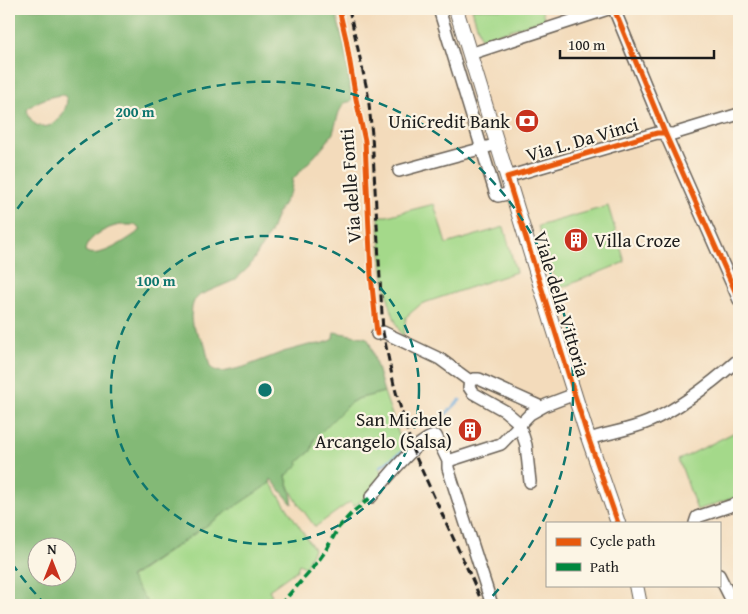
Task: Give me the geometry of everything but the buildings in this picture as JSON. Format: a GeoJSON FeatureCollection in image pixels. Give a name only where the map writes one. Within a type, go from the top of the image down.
{"type":"FeatureCollection","features":[{"type":"Feature","properties":{"kind":"street"},"geometry":{"type":"LineString","coordinates":[[439,9],[496,195],[512,193]]}},
{"type":"Feature","properties":{"kind":"street","name":"Viale della Vittoria"},"geometry":{"type":"LineString","coordinates":[[456,9],[574,394],[618,522]]}},
{"type":"Feature","properties":{"kind":"street"},"geometry":{"type":"LineString","coordinates":[[470,54],[608,9]]}},
{"type":"Feature","properties":{"kind":"street"},"geometry":{"type":"LineString","coordinates":[[614,9],[665,133],[739,300]]}},
{"type":"Feature","properties":{"kind":"street","name":"Via L. Da Vinci"},"geometry":{"type":"LineString","coordinates":[[508,177],[658,133],[673,134],[739,114]]}},
{"type":"Feature","properties":{"kind":"street"},"geometry":{"type":"LineString","coordinates":[[399,171],[498,144]]}},
{"type":"Feature","properties":{"kind":"street"},"geometry":{"type":"LineString","coordinates":[[377,334],[383,332],[406,344],[428,352],[470,381]]}},
{"type":"Feature","properties":{"kind":"street"},"geometry":{"type":"LineString","coordinates":[[589,439],[639,425],[663,415],[687,400],[739,359]]}},
{"type":"Feature","properties":{"kind":"street"},"geometry":{"type":"LineString","coordinates":[[470,381],[474,378],[479,379],[541,407]]}},
{"type":"Feature","properties":{"kind":"street"},"geometry":{"type":"LineString","coordinates":[[470,381],[469,387],[473,393],[505,411],[519,423],[526,445],[530,482]]}},
{"type":"Feature","properties":{"kind":"street"},"geometry":{"type":"LineString","coordinates":[[448,461],[501,444],[519,423],[530,414],[541,407],[574,394]]}},
{"type":"Feature","properties":{"kind":"street"},"geometry":{"type":"LineString","coordinates":[[372,497],[404,459],[432,436],[436,436],[448,461],[448,468],[492,605]]}},
{"type":"Feature","properties":{"kind":"street"},"geometry":{"type":"LineString","coordinates":[[696,520],[739,503]]}},
{"type":"Feature","properties":{"kind":"street"},"geometry":{"type":"LineString","coordinates":[[720,577],[734,605]]}},
{"type":"Feature","properties":{"kind":"street"},"geometry":{"type":"LineString","coordinates":[[636,586],[640,605]]}},
{"type":"Feature","properties":{"kind":"green space"},"geometry":{"type":"Polygon","coordinates":[[[9,9],[335,9],[344,45],[352,101],[344,103],[339,112],[333,133],[324,146],[293,179],[291,191],[277,214],[270,233],[249,267],[235,280],[200,295],[194,301],[191,317],[192,325],[205,345],[210,367],[215,371],[223,372],[244,367],[283,352],[330,341],[333,338],[334,332],[367,338],[384,392],[357,399],[350,403],[315,438],[311,451],[286,476],[292,504],[271,479],[270,483],[130,577],[149,605],[9,605],[9,9]],[[64,95],[44,99],[27,110],[36,125],[50,126],[61,116],[67,99],[64,95]],[[120,225],[103,231],[93,238],[86,246],[85,251],[98,253],[106,251],[141,230],[135,225],[120,225]]]}},
{"type":"Feature","properties":{"kind":"green space"},"geometry":{"type":"Polygon","coordinates":[[[472,9],[541,9],[545,19],[481,39],[472,9]]]}},
{"type":"Feature","properties":{"kind":"green space"},"geometry":{"type":"Polygon","coordinates":[[[434,204],[446,244],[504,227],[516,272],[421,304],[406,317],[403,338],[387,294],[382,263],[379,216],[387,216],[434,204]]]}},
{"type":"Feature","properties":{"kind":"green space"},"geometry":{"type":"Polygon","coordinates":[[[608,206],[625,262],[558,289],[538,226],[608,206]]]}},
{"type":"Feature","properties":{"kind":"green space"},"geometry":{"type":"Polygon","coordinates":[[[384,392],[405,452],[380,468],[380,480],[370,494],[354,506],[350,502],[315,527],[294,496],[286,476],[298,464],[297,462],[311,451],[315,438],[350,403],[357,399],[384,392]]]}},
{"type":"Feature","properties":{"kind":"green space"},"geometry":{"type":"Polygon","coordinates":[[[739,430],[739,496],[697,510],[679,460],[739,430]]]}},
{"type":"Feature","properties":{"kind":"green space"},"geometry":{"type":"Polygon","coordinates":[[[270,482],[314,549],[305,567],[299,564],[297,570],[269,590],[272,595],[257,605],[149,605],[130,578],[270,482]]]}},
{"type":"Feature","properties":{"kind":"waterway"},"geometry":{"type":"LineString","coordinates":[[426,434],[460,400]]}},
{"type":"Feature","properties":{"kind":"waterway"},"geometry":{"type":"LineString","coordinates":[[380,467],[406,449]]}},
{"type":"Feature","properties":{"kind":"railway"},"geometry":{"type":"LineString","coordinates":[[349,9],[368,94],[383,332],[394,385],[413,451],[483,605]]}},
{"type":"Feature","properties":{"kind":"marked path"},"geometry":{"type":"LineString","coordinates":[[280,605],[312,569],[326,550],[338,528],[371,497]]}},
{"type":"Feature","properties":{"kind":"cycle path","name":"Via delle Fonti"},"geometry":{"type":"LineString","coordinates":[[339,9],[365,141],[371,276],[377,334]]}},
{"type":"Feature","properties":{"kind":"cycle path"},"geometry":{"type":"LineString","coordinates":[[614,9],[665,133],[739,300]]}},
{"type":"Feature","properties":{"kind":"cycle path"},"geometry":{"type":"LineString","coordinates":[[618,522],[586,431],[507,177],[657,133],[665,133]]}},
{"type":"Feature","properties":{"kind":"place","name":"UniCredit Bank"},"geometry":{"type":"Point","coordinates":[527,121]}},
{"type":"Feature","properties":{"kind":"place","name":"Villa Croze"},"geometry":{"type":"Point","coordinates":[576,240]}},
{"type":"Feature","properties":{"kind":"place","name":"San Michele Arcangelo (Salsa)"},"geometry":{"type":"Point","coordinates":[470,430]}}]}
